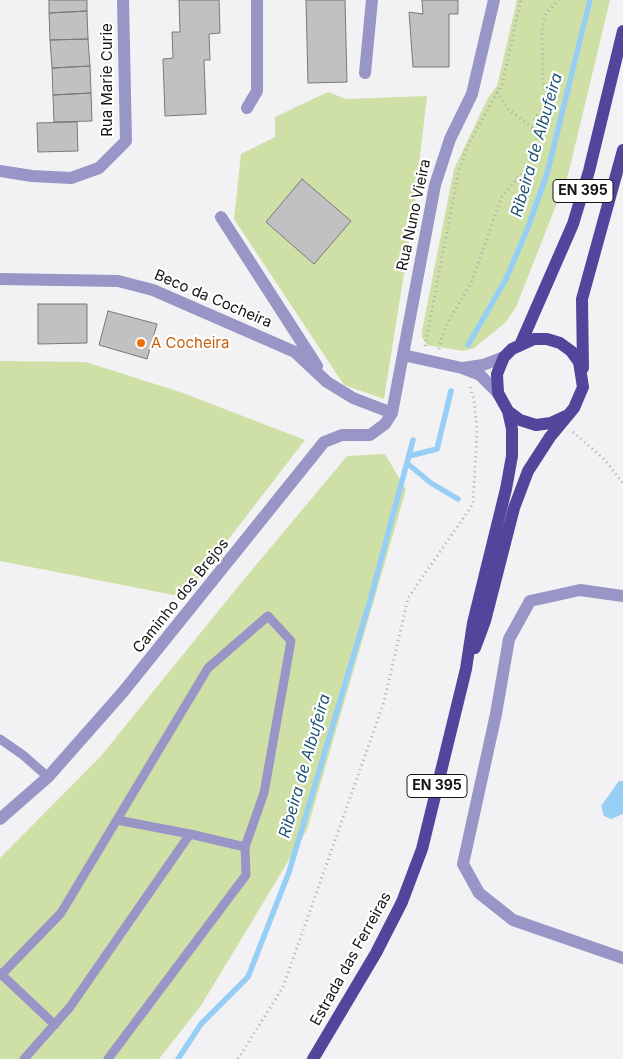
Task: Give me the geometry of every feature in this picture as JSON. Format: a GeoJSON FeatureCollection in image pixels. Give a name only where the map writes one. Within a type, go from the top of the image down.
{"type":"FeatureCollection","features":[{"type":"Feature","properties":{"kind":"main road","name":"EN 395"},"geometry":{"type":"LineString","coordinates":[[504,357],[521,343],[573,224],[589,171],[623,31]]}},
{"type":"Feature","properties":{"kind":"main road","name":"EN 395"},"geometry":{"type":"LineString","coordinates":[[466,669],[485,621],[514,508],[528,470],[580,398],[583,375],[582,299],[623,150]]}},
{"type":"Feature","properties":{"kind":"main road"},"geometry":{"type":"LineString","coordinates":[[521,343],[534,339],[547,339],[560,343],[571,351],[579,362],[583,375]]}},
{"type":"Feature","properties":{"kind":"main road"},"geometry":{"type":"LineString","coordinates":[[498,393],[497,374],[504,357]]}},
{"type":"Feature","properties":{"kind":"main road","name":"EN 395"},"geometry":{"type":"LineString","coordinates":[[466,669],[473,623],[512,456],[512,430],[508,411],[498,393]]}},
{"type":"Feature","properties":{"kind":"main road"},"geometry":{"type":"LineString","coordinates":[[508,411],[520,420],[536,425],[564,419]]}},
{"type":"Feature","properties":{"kind":"main road","name":"Estrada das Ferreiras"},"geometry":{"type":"LineString","coordinates":[[313,1059],[376,953],[402,902],[422,849],[466,669]]}},
{"type":"Feature","properties":{"kind":"street","name":"Rua Marie Curie"},"geometry":{"type":"LineString","coordinates":[[0,171],[32,176],[71,178],[99,168],[126,141],[123,0]]}},
{"type":"Feature","properties":{"kind":"street"},"geometry":{"type":"LineString","coordinates":[[247,108],[257,91],[256,0]]}},
{"type":"Feature","properties":{"kind":"street"},"geometry":{"type":"LineString","coordinates":[[365,73],[372,0]]}},
{"type":"Feature","properties":{"kind":"street","name":"Rua Nuno Vieira"},"geometry":{"type":"LineString","coordinates":[[392,413],[435,185],[450,139],[472,94],[494,0]]}},
{"type":"Feature","properties":{"kind":"street"},"geometry":{"type":"LineString","coordinates":[[221,218],[327,382]]}},
{"type":"Feature","properties":{"kind":"street","name":"Beco da Cocheira"},"geometry":{"type":"LineString","coordinates":[[0,279],[118,281],[153,290],[295,352],[327,382],[353,398],[392,413]]}},
{"type":"Feature","properties":{"kind":"street"},"geometry":{"type":"LineString","coordinates":[[403,355],[462,368],[480,375],[498,393]]}},
{"type":"Feature","properties":{"kind":"street"},"geometry":{"type":"LineString","coordinates":[[462,368],[483,365],[504,357]]}},
{"type":"Feature","properties":{"kind":"street","name":"Caminho dos Brejos"},"geometry":{"type":"LineString","coordinates":[[0,819],[48,778],[123,692],[324,442],[342,435],[370,435],[384,424],[392,413]]}},
{"type":"Feature","properties":{"kind":"street"},"geometry":{"type":"LineString","coordinates":[[623,596],[580,590],[530,601],[509,639],[496,714],[464,864],[479,893],[513,920],[623,958]]}},
{"type":"Feature","properties":{"kind":"lane"},"geometry":{"type":"LineString","coordinates":[[55,1025],[1,974],[61,913],[208,668],[268,616],[291,641],[264,793],[245,847],[246,875],[108,1059]]}},
{"type":"Feature","properties":{"kind":"lane"},"geometry":{"type":"LineString","coordinates":[[0,739],[23,755],[48,778]]}},
{"type":"Feature","properties":{"kind":"lane"},"geometry":{"type":"LineString","coordinates":[[118,820],[245,847]]}},
{"type":"Feature","properties":{"kind":"lane"},"geometry":{"type":"LineString","coordinates":[[24,1059],[70,1007],[130,924],[190,834]]}},
{"type":"Feature","properties":{"kind":"path"},"geometry":{"type":"LineString","coordinates":[[422,359],[458,174],[467,147],[502,84],[521,0]]}},
{"type":"Feature","properties":{"kind":"path"},"geometry":{"type":"LineString","coordinates":[[533,129],[536,116],[545,106],[546,95],[543,83],[542,28],[546,13],[559,0]]}},
{"type":"Feature","properties":{"kind":"path"},"geometry":{"type":"LineString","coordinates":[[435,362],[445,327],[470,284],[502,196],[530,166],[535,153],[537,140],[533,129],[508,109],[497,92]]}},
{"type":"Feature","properties":{"kind":"path"},"geometry":{"type":"LineString","coordinates":[[238,1059],[283,987],[384,702],[408,598],[473,504],[477,431],[474,399],[470,387],[465,382]]}},
{"type":"Feature","properties":{"kind":"path"},"geometry":{"type":"LineString","coordinates":[[564,419],[603,458],[623,483]]}},
{"type":"Feature","properties":{"kind":"green space"},"geometry":{"type":"Polygon","coordinates":[[[517,0],[610,0],[568,175],[516,307],[505,323],[474,348],[464,351],[427,345],[422,337],[422,331],[454,169],[488,98],[497,86],[517,0]]]}},
{"type":"Feature","properties":{"kind":"green space"},"geometry":{"type":"Polygon","coordinates":[[[328,92],[346,99],[427,96],[413,217],[384,399],[344,385],[234,219],[241,154],[275,137],[275,117],[328,92]]]}},
{"type":"Feature","properties":{"kind":"green space"},"geometry":{"type":"Polygon","coordinates":[[[0,361],[86,362],[183,393],[305,440],[184,597],[0,561],[0,361]]]}},
{"type":"Feature","properties":{"kind":"green space"},"geometry":{"type":"Polygon","coordinates":[[[385,454],[406,490],[307,830],[202,1004],[159,1059],[0,1059],[0,858],[101,756],[236,589],[347,456],[385,454]]]}},
{"type":"Feature","properties":{"kind":"water"},"geometry":{"type":"Polygon","coordinates":[[[619,781],[623,781],[623,814],[611,819],[604,816],[601,806],[619,781]]]}},
{"type":"Feature","properties":{"kind":"building"},"geometry":{"type":"Polygon","coordinates":[[[49,0],[87,0],[87,11],[49,13],[49,0]]]}},
{"type":"Feature","properties":{"kind":"building"},"geometry":{"type":"Polygon","coordinates":[[[179,0],[219,0],[220,33],[209,34],[210,60],[204,60],[206,114],[165,116],[163,59],[173,58],[172,32],[180,32],[179,0]]]}},
{"type":"Feature","properties":{"kind":"building"},"geometry":{"type":"Polygon","coordinates":[[[306,0],[345,0],[347,82],[308,83],[306,0]]]}},
{"type":"Feature","properties":{"kind":"building"},"geometry":{"type":"Polygon","coordinates":[[[422,0],[458,0],[458,14],[449,14],[449,67],[413,67],[409,12],[423,14],[422,0]]]}},
{"type":"Feature","properties":{"kind":"building"},"geometry":{"type":"Polygon","coordinates":[[[87,11],[88,39],[50,40],[49,13],[87,11]]]}},
{"type":"Feature","properties":{"kind":"building"},"geometry":{"type":"Polygon","coordinates":[[[88,39],[90,66],[52,68],[50,40],[88,39]]]}},
{"type":"Feature","properties":{"kind":"building"},"geometry":{"type":"Polygon","coordinates":[[[90,66],[91,93],[53,95],[52,68],[90,66]]]}},
{"type":"Feature","properties":{"kind":"building"},"geometry":{"type":"Polygon","coordinates":[[[91,93],[92,121],[54,122],[53,95],[91,93]]]}},
{"type":"Feature","properties":{"kind":"building"},"geometry":{"type":"Polygon","coordinates":[[[77,122],[78,151],[38,152],[37,123],[77,122]]]}},
{"type":"Feature","properties":{"kind":"building"},"geometry":{"type":"Polygon","coordinates":[[[302,179],[351,221],[314,264],[266,222],[302,179]]]}},
{"type":"Feature","properties":{"kind":"building"},"geometry":{"type":"Polygon","coordinates":[[[38,304],[87,304],[87,343],[38,344],[38,304]]]}},
{"type":"Feature","properties":{"kind":"building"},"geometry":{"type":"Polygon","coordinates":[[[108,311],[157,324],[147,359],[99,345],[108,311]]]}},
{"type":"Feature","properties":{"kind":"waterway","name":"Ribeira de Albufeira"},"geometry":{"type":"LineString","coordinates":[[468,345],[506,279],[527,230],[547,174],[590,0]]}},
{"type":"Feature","properties":{"kind":"waterway","name":"Ribeira de Albufeira"},"geometry":{"type":"LineString","coordinates":[[409,456],[437,449],[451,391]]}},
{"type":"Feature","properties":{"kind":"waterway","name":"Ribeira de Albufeira"},"geometry":{"type":"LineString","coordinates":[[178,1059],[201,1024],[248,977],[289,872],[371,597],[413,440]]}},
{"type":"Feature","properties":{"kind":"waterway"},"geometry":{"type":"LineString","coordinates":[[408,464],[431,483],[458,499]]}},
{"type":"Feature","properties":{"kind":"place","name":"A Cocheira"},"geometry":{"type":"Point","coordinates":[141,343]}}]}
